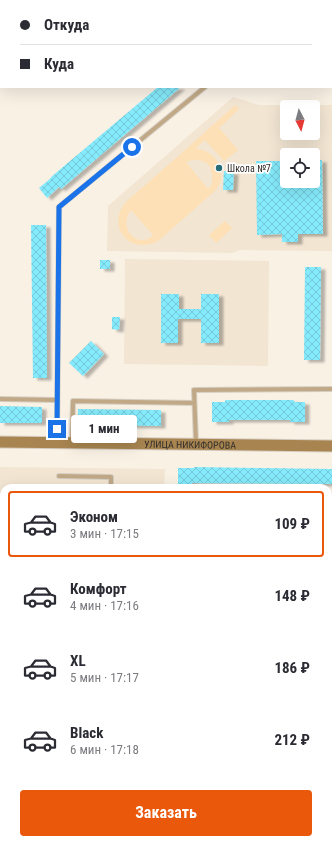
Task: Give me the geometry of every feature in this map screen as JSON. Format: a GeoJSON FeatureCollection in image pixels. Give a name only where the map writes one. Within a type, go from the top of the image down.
{"type":"FeatureCollection","features":[{"type":"Feature","properties":{"kind":"main road","name":"УЛИЦА НИКИФОРОВА"},"geometry":{"type":"LineString","coordinates":[[0,442],[332,446]]}},
{"type":"Feature","properties":{"kind":"lane"},"geometry":{"type":"LineString","coordinates":[[57,443],[59,207],[204,88]]}},
{"type":"Feature","properties":{"kind":"lane"},"geometry":{"type":"LineString","coordinates":[[196,445],[194,390],[332,389]]}},
{"type":"Feature","properties":{"kind":"lane"},"geometry":{"type":"LineString","coordinates":[[0,400],[57,400]]}},
{"type":"Feature","properties":{"kind":"lane"},"geometry":{"type":"LineString","coordinates":[[72,443],[73,401],[194,403]]}},
{"type":"Feature","properties":{"kind":"lane"},"geometry":{"type":"LineString","coordinates":[[59,476],[111,477],[111,484]]}},
{"type":"Feature","properties":{"kind":"shaded area","name":"Школа №7"},"geometry":{"type":"Polygon","coordinates":[[[233,97],[259,105],[280,105],[280,140],[320,140],[320,105],[332,105],[332,251],[240,250],[232,253],[107,251],[108,206],[233,97]]]}},
{"type":"Feature","properties":{"kind":"shaded area"},"geometry":{"type":"Polygon","coordinates":[[[235,105],[239,109],[219,128],[238,150],[224,161],[205,140],[196,148],[209,153],[218,162],[221,171],[221,180],[215,191],[158,241],[143,245],[129,241],[120,231],[118,223],[120,211],[126,202],[235,105]],[[192,160],[186,162],[208,189],[212,184],[211,169],[207,163],[203,161],[192,160]],[[131,210],[127,217],[127,224],[128,230],[132,235],[136,239],[142,240],[153,235],[131,210]]]}},
{"type":"Feature","properties":{"kind":"shaded area"},"geometry":{"type":"Polygon","coordinates":[[[225,221],[232,228],[216,243],[209,235],[225,221]]]}},
{"type":"Feature","properties":{"kind":"shaded area"},"geometry":{"type":"Polygon","coordinates":[[[125,259],[269,261],[268,366],[124,364],[125,259]]]}},
{"type":"Feature","properties":{"kind":"shaded area"},"geometry":{"type":"Polygon","coordinates":[[[0,467],[165,469],[164,484],[0,484],[0,467]]]}},
{"type":"Feature","properties":{"kind":"building"},"geometry":{"type":"Polygon","coordinates":[[[157,88],[180,88],[61,189],[59,187],[47,198],[39,188],[157,88]]]}},
{"type":"Feature","properties":{"kind":"building"},"geometry":{"type":"Polygon","coordinates":[[[320,160],[322,160],[323,234],[298,234],[298,242],[282,242],[282,234],[257,235],[256,161],[280,161],[280,188],[320,188],[320,160]]]}},
{"type":"Feature","properties":{"kind":"building"},"geometry":{"type":"Polygon","coordinates":[[[224,171],[234,172],[233,190],[223,190],[224,171]]]}},
{"type":"Feature","properties":{"kind":"building"},"geometry":{"type":"Polygon","coordinates":[[[31,225],[46,225],[47,378],[33,378],[31,225]]]}},
{"type":"Feature","properties":{"kind":"building"},"geometry":{"type":"Polygon","coordinates":[[[100,260],[110,260],[110,269],[100,269],[100,260]]]}},
{"type":"Feature","properties":{"kind":"building"},"geometry":{"type":"Polygon","coordinates":[[[305,267],[321,267],[320,360],[304,360],[305,267]]]}},
{"type":"Feature","properties":{"kind":"building"},"geometry":{"type":"Polygon","coordinates":[[[161,294],[179,294],[179,309],[201,309],[201,294],[219,294],[219,343],[201,343],[201,319],[178,319],[178,343],[161,343],[161,294]]]}},
{"type":"Feature","properties":{"kind":"building"},"geometry":{"type":"Polygon","coordinates":[[[112,317],[120,317],[119,330],[112,329],[112,317]]]}},
{"type":"Feature","properties":{"kind":"building"},"geometry":{"type":"Polygon","coordinates":[[[91,341],[104,354],[83,376],[69,363],[91,341]]]}},
{"type":"Feature","properties":{"kind":"building"},"geometry":{"type":"Polygon","coordinates":[[[225,400],[294,400],[294,402],[305,402],[305,422],[290,422],[290,420],[229,420],[229,422],[212,422],[212,402],[225,402],[225,400]]]}},
{"type":"Feature","properties":{"kind":"building"},"geometry":{"type":"Polygon","coordinates":[[[0,406],[42,407],[42,423],[0,423],[0,406]]]}},
{"type":"Feature","properties":{"kind":"building"},"geometry":{"type":"Polygon","coordinates":[[[78,409],[161,410],[161,426],[78,425],[78,409]]]}},
{"type":"Feature","properties":{"kind":"building"},"geometry":{"type":"Polygon","coordinates":[[[178,468],[332,469],[332,484],[178,484],[178,468]]]}},
{"type":"Feature","properties":{"kind":"place","name":"Школа №7"},"geometry":{"type":"Point","coordinates":[219,168]}},
{"type":"Feature","properties":{"kind":"route"},"geometry":{"type":"LineString","coordinates":[[57,429],[59,207],[132,147]]}}]}
